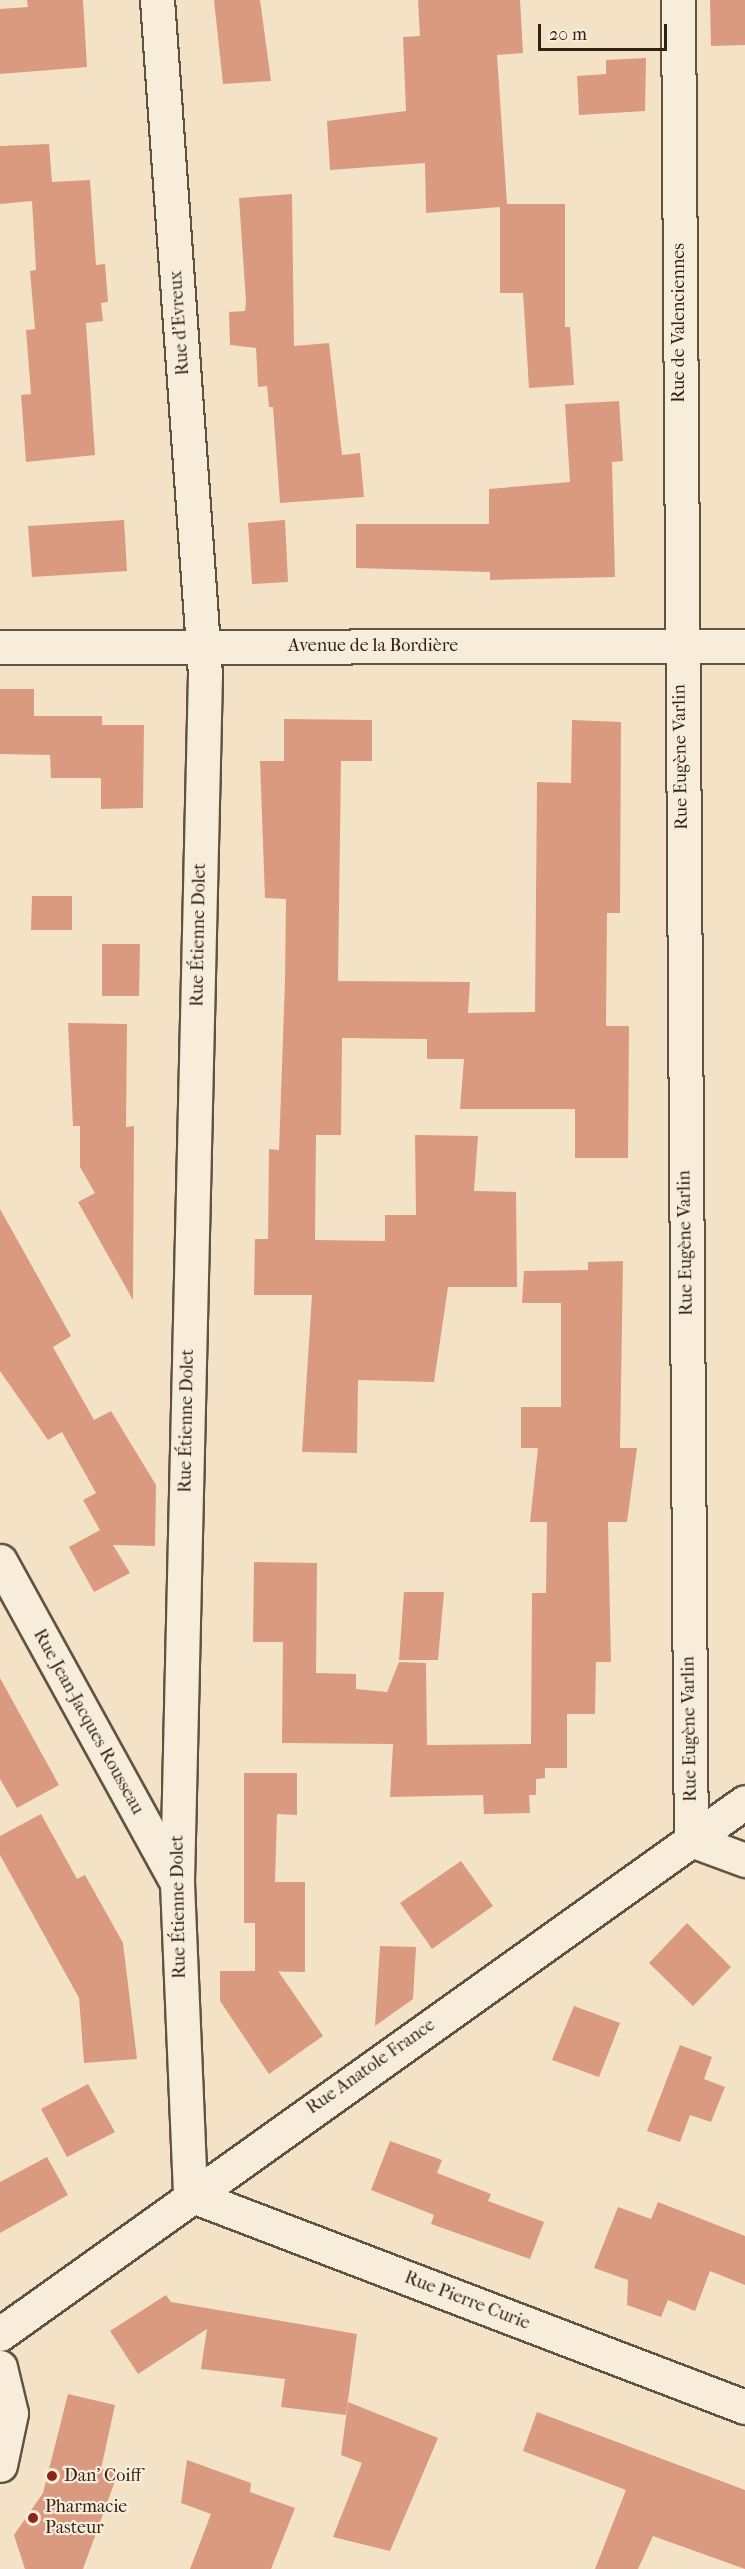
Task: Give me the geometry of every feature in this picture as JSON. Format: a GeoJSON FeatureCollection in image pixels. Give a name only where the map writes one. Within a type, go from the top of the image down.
{"type":"FeatureCollection","features":[{"type":"Feature","properties":{"kind":"street","name":"Rue d'Evreux"},"geometry":{"type":"LineString","coordinates":[[157,0],[203,646]]}},
{"type":"Feature","properties":{"kind":"street","name":"Rue de Valenciennes"},"geometry":{"type":"LineString","coordinates":[[678,0],[681,645]]}},
{"type":"Feature","properties":{"kind":"street","name":"Rue Eugène Varlin"},"geometry":{"type":"LineString","coordinates":[[681,645],[691,1840]]}},
{"type":"Feature","properties":{"kind":"street","name":"Rue Étienne Dolet"},"geometry":{"type":"LineString","coordinates":[[190,2195],[177,1883],[203,646]]}},
{"type":"Feature","properties":{"kind":"street","name":"Avenue de la Bordière"},"geometry":{"type":"LineString","coordinates":[[0,647],[745,646]]}},
{"type":"Feature","properties":{"kind":"street","name":"Rue Jean-Jacques Rousseau"},"geometry":{"type":"LineString","coordinates":[[0,1561],[177,1883]]}},
{"type":"Feature","properties":{"kind":"street","name":"Rue Anatole France"},"geometry":{"type":"LineString","coordinates":[[0,2334],[190,2195],[745,1802]]}},
{"type":"Feature","properties":{"kind":"street"},"geometry":{"type":"LineString","coordinates":[[691,1840],[745,1860]]}},
{"type":"Feature","properties":{"kind":"street","name":"Rue Pierre Curie"},"geometry":{"type":"LineString","coordinates":[[190,2195],[745,2407]]}},
{"type":"Feature","properties":{"kind":"street"},"geometry":{"type":"LineString","coordinates":[[0,2367],[11,2413],[0,2465]]}},
{"type":"Feature","properties":{"kind":"building"},"geometry":{"type":"Polygon","coordinates":[[[27,0],[83,0],[87,67],[0,74],[0,9],[28,7],[27,0]]]}},
{"type":"Feature","properties":{"kind":"building"},"geometry":{"type":"Polygon","coordinates":[[[214,0],[260,0],[271,81],[223,84],[214,0]]]}},
{"type":"Feature","properties":{"kind":"building"},"geometry":{"type":"Polygon","coordinates":[[[418,0],[520,0],[523,53],[497,55],[507,204],[565,204],[565,327],[570,327],[574,385],[529,388],[523,293],[500,293],[500,207],[426,213],[425,163],[330,170],[327,121],[406,111],[403,37],[420,36],[418,0]]]}},
{"type":"Feature","properties":{"kind":"building"},"geometry":{"type":"Polygon","coordinates":[[[710,0],[745,0],[745,45],[711,46],[710,0]]]}},
{"type":"Feature","properties":{"kind":"building"},"geometry":{"type":"Polygon","coordinates":[[[646,58],[645,111],[579,115],[577,76],[606,74],[606,60],[646,58]]]}},
{"type":"Feature","properties":{"kind":"building"},"geometry":{"type":"Polygon","coordinates":[[[49,144],[52,182],[90,180],[96,265],[105,264],[108,302],[101,303],[103,321],[86,323],[95,455],[26,462],[21,395],[31,394],[26,330],[35,329],[30,271],[36,270],[32,201],[0,204],[0,146],[49,144]]]}},
{"type":"Feature","properties":{"kind":"building"},"geometry":{"type":"Polygon","coordinates":[[[292,194],[294,346],[329,343],[342,455],[360,453],[364,497],[280,503],[273,407],[269,407],[267,386],[258,387],[256,348],[230,345],[229,312],[245,311],[246,302],[239,198],[292,194]]]}},
{"type":"Feature","properties":{"kind":"building"},"geometry":{"type":"Polygon","coordinates":[[[619,401],[623,461],[612,462],[615,577],[490,580],[490,572],[356,568],[356,524],[489,524],[489,489],[570,482],[565,404],[619,401]]]}},
{"type":"Feature","properties":{"kind":"building"},"geometry":{"type":"Polygon","coordinates":[[[124,520],[127,571],[32,577],[28,526],[124,520]]]}},
{"type":"Feature","properties":{"kind":"building"},"geometry":{"type":"Polygon","coordinates":[[[285,520],[288,582],[252,584],[248,523],[285,520]]]}},
{"type":"Feature","properties":{"kind":"building"},"geometry":{"type":"Polygon","coordinates":[[[0,689],[34,689],[34,716],[102,716],[102,725],[144,725],[143,808],[101,809],[101,778],[51,778],[50,755],[0,754],[0,689]]]}},
{"type":"Feature","properties":{"kind":"building"},"geometry":{"type":"Polygon","coordinates":[[[284,719],[372,720],[372,761],[341,761],[338,981],[470,982],[468,1013],[535,1012],[537,782],[571,783],[572,720],[621,722],[620,913],[607,913],[606,1026],[629,1026],[628,1158],[575,1158],[575,1109],[460,1109],[464,1059],[427,1059],[427,1039],[342,1038],[341,1135],[316,1135],[315,1240],[385,1241],[385,1215],[416,1215],[415,1135],[478,1136],[474,1191],[516,1192],[517,1287],[448,1287],[434,1382],[358,1380],[357,1453],[302,1452],[312,1295],[254,1295],[255,1239],[268,1239],[269,1149],[279,1150],[286,899],[265,898],[260,761],[284,761],[284,719]]]}},
{"type":"Feature","properties":{"kind":"building"},"geometry":{"type":"Polygon","coordinates":[[[32,896],[72,896],[72,930],[31,930],[32,896]]]}},
{"type":"Feature","properties":{"kind":"building"},"geometry":{"type":"Polygon","coordinates":[[[102,944],[140,944],[139,996],[102,996],[102,944]]]}},
{"type":"Feature","properties":{"kind":"building"},"geometry":{"type":"Polygon","coordinates":[[[68,1023],[127,1024],[126,1127],[134,1126],[133,1300],[78,1202],[95,1193],[80,1167],[80,1126],[73,1126],[68,1023]]]}},
{"type":"Feature","properties":{"kind":"building"},"geometry":{"type":"Polygon","coordinates":[[[0,1209],[71,1336],[53,1347],[94,1420],[111,1411],[156,1485],[155,1546],[113,1545],[130,1573],[94,1592],[69,1547],[100,1530],[83,1500],[96,1493],[62,1432],[48,1440],[0,1371],[0,1209]]]}},
{"type":"Feature","properties":{"kind":"building"},"geometry":{"type":"Polygon","coordinates":[[[623,1261],[620,1448],[637,1448],[627,1522],[608,1522],[611,1662],[596,1662],[595,1714],[567,1714],[567,1768],[545,1768],[545,1778],[536,1779],[536,1795],[529,1795],[530,1813],[484,1814],[483,1795],[390,1797],[393,1744],[282,1743],[283,1642],[253,1642],[254,1562],[317,1563],[316,1673],[356,1674],[356,1689],[387,1692],[399,1662],[426,1663],[427,1745],[531,1744],[532,1593],[546,1593],[547,1522],[530,1522],[538,1448],[521,1448],[521,1407],[561,1407],[561,1303],[522,1303],[524,1271],[588,1270],[588,1262],[623,1261]]]}},
{"type":"Feature","properties":{"kind":"building"},"geometry":{"type":"Polygon","coordinates":[[[404,1592],[444,1592],[438,1660],[399,1660],[404,1592]]]}},
{"type":"Feature","properties":{"kind":"building"},"geometry":{"type":"Polygon","coordinates":[[[0,1678],[59,1785],[17,1808],[0,1779],[0,1678]]]}},
{"type":"Feature","properties":{"kind":"building"},"geometry":{"type":"Polygon","coordinates":[[[244,1773],[297,1773],[297,1815],[277,1814],[275,1882],[305,1882],[305,1972],[255,1971],[255,1923],[244,1923],[244,1773]]]}},
{"type":"Feature","properties":{"kind":"building"},"geometry":{"type":"Polygon","coordinates":[[[41,1814],[77,1879],[85,1875],[123,1943],[137,2059],[84,2063],[79,1998],[0,1855],[0,1836],[41,1814]]]}},
{"type":"Feature","properties":{"kind":"building"},"geometry":{"type":"Polygon","coordinates":[[[461,1861],[493,1906],[432,1949],[400,1903],[461,1861]]]}},
{"type":"Feature","properties":{"kind":"building"},"geometry":{"type":"Polygon","coordinates":[[[687,1923],[731,1967],[693,2006],[649,1963],[687,1923]]]}},
{"type":"Feature","properties":{"kind":"building"},"geometry":{"type":"Polygon","coordinates":[[[380,1946],[416,1947],[413,1999],[375,2026],[380,1946]]]}},
{"type":"Feature","properties":{"kind":"building"},"geometry":{"type":"Polygon","coordinates":[[[220,1971],[278,1971],[323,2036],[269,2074],[220,2001],[220,1971]]]}},
{"type":"Feature","properties":{"kind":"building"},"geometry":{"type":"Polygon","coordinates":[[[574,2006],[620,2023],[599,2077],[552,2060],[574,2006]]]}},
{"type":"Feature","properties":{"kind":"building"},"geometry":{"type":"Polygon","coordinates":[[[680,2045],[712,2057],[704,2079],[725,2087],[711,2122],[690,2115],[680,2142],[647,2131],[680,2045]]]}},
{"type":"Feature","properties":{"kind":"building"},"geometry":{"type":"Polygon","coordinates":[[[88,2084],[115,2132],[67,2157],[41,2109],[88,2084]]]}},
{"type":"Feature","properties":{"kind":"building"},"geometry":{"type":"Polygon","coordinates":[[[390,2141],[442,2160],[437,2173],[491,2194],[488,2201],[544,2222],[530,2259],[431,2224],[434,2215],[371,2190],[390,2141]]]}},
{"type":"Feature","properties":{"kind":"building"},"geometry":{"type":"Polygon","coordinates":[[[47,2157],[68,2195],[0,2233],[0,2182],[47,2157]]]}},
{"type":"Feature","properties":{"kind":"building"},"geometry":{"type":"Polygon","coordinates":[[[658,2202],[745,2236],[745,2285],[710,2271],[695,2311],[668,2300],[661,2317],[627,2305],[628,2280],[594,2268],[618,2207],[651,2219],[658,2202]]]}},
{"type":"Feature","properties":{"kind":"building"},"geometry":{"type":"Polygon","coordinates":[[[166,2295],[171,2302],[357,2334],[346,2415],[281,2407],[285,2379],[201,2369],[207,2329],[138,2374],[110,2331],[166,2295]]]}},
{"type":"Feature","properties":{"kind":"building"},"geometry":{"type":"Polygon","coordinates":[[[68,2394],[115,2405],[101,2469],[118,2473],[83,2569],[25,2569],[14,2535],[43,2493],[68,2394]]]}},
{"type":"Feature","properties":{"kind":"building"},"geometry":{"type":"Polygon","coordinates":[[[348,2402],[438,2438],[390,2551],[333,2537],[362,2463],[341,2455],[348,2402]]]}},
{"type":"Feature","properties":{"kind":"building"},"geometry":{"type":"Polygon","coordinates":[[[537,2412],[745,2490],[745,2569],[653,2536],[638,2569],[595,2569],[626,2490],[523,2451],[537,2412]]]}},
{"type":"Feature","properties":{"kind":"building"},"geometry":{"type":"Polygon","coordinates":[[[187,2460],[251,2483],[250,2492],[295,2508],[271,2569],[190,2569],[211,2514],[181,2503],[187,2460]]]}},
{"type":"Feature","properties":{"kind":"place","name":"Dan' Coiff"},"geometry":{"type":"Point","coordinates":[52,2476]}},
{"type":"Feature","properties":{"kind":"place","name":"Pharmacie Pasteur"},"geometry":{"type":"Point","coordinates":[33,2518]}}]}
